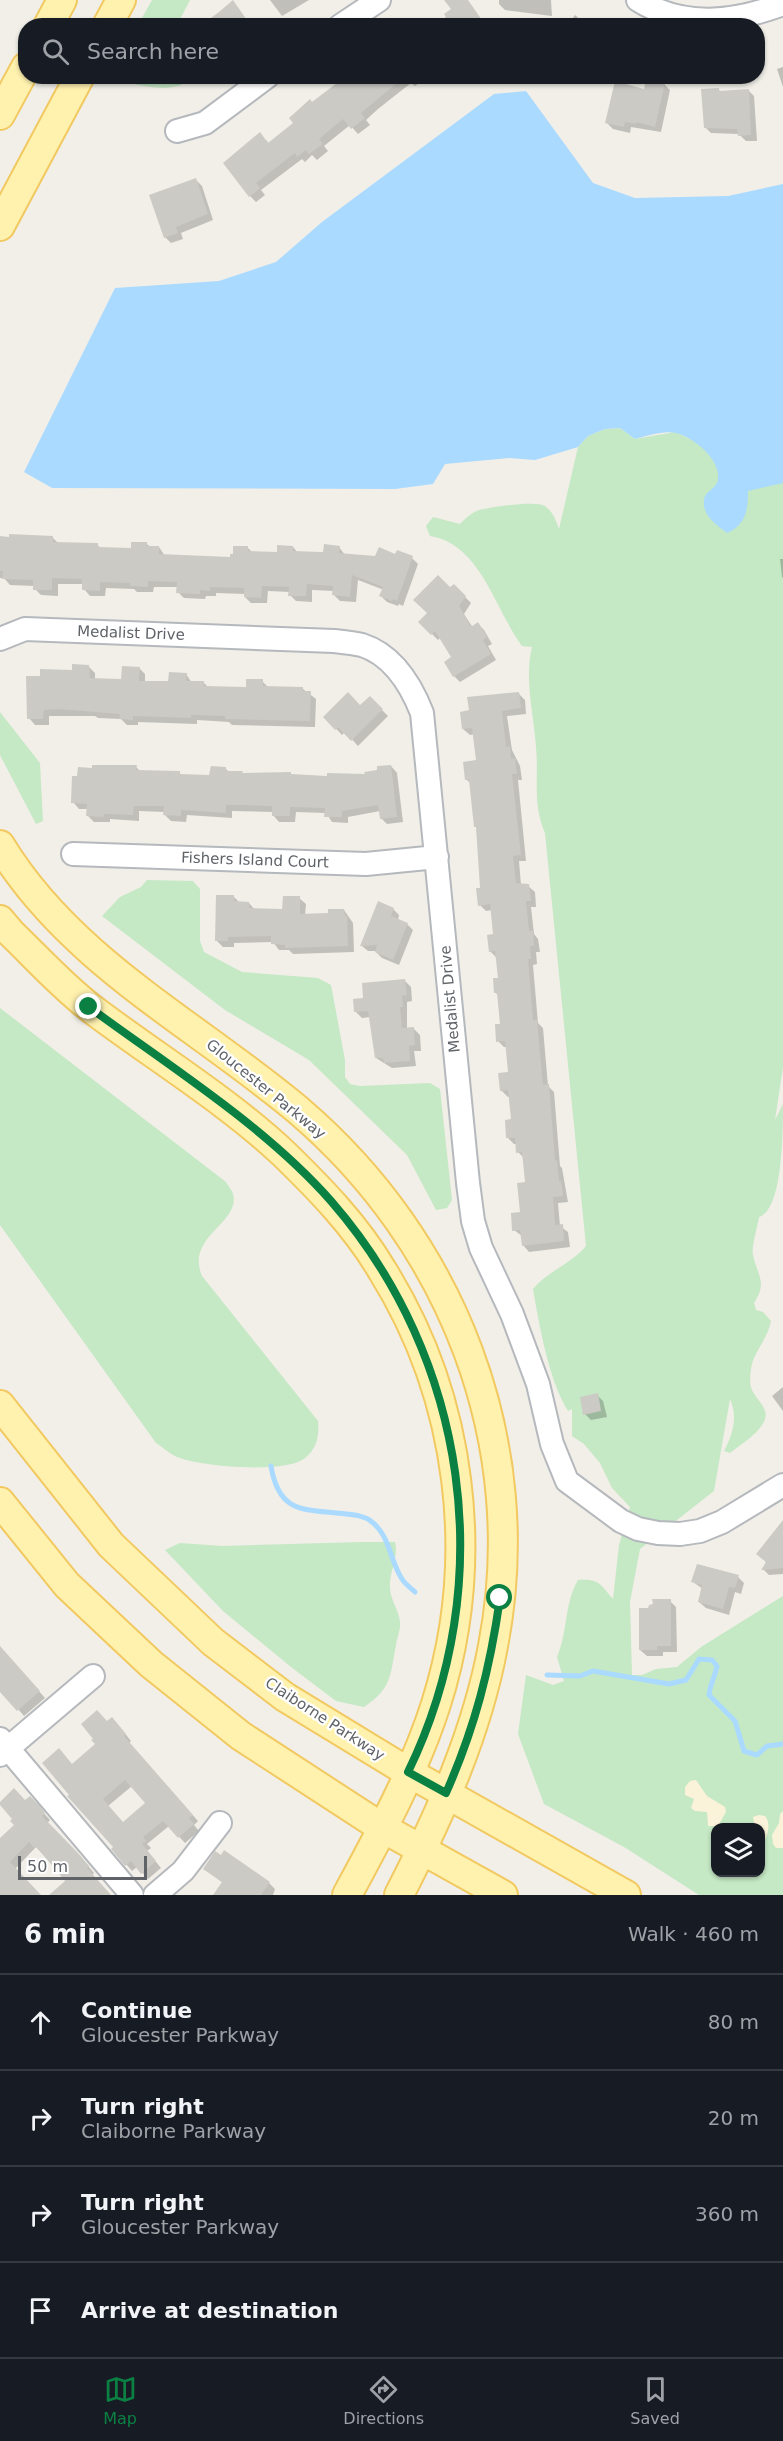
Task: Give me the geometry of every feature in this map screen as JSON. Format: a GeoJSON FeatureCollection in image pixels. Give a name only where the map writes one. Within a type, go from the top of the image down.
{"type":"FeatureCollection","features":[{"type":"Feature","properties":{"kind":"main road"},"geometry":{"type":"LineString","coordinates":[[52,18],[62,0]]}},
{"type":"Feature","properties":{"kind":"main road"},"geometry":{"type":"LineString","coordinates":[[112,18],[121,0]]}},
{"type":"Feature","properties":{"kind":"main road"},"geometry":{"type":"LineString","coordinates":[[0,115],[18,82]]}},
{"type":"Feature","properties":{"kind":"main road"},"geometry":{"type":"LineString","coordinates":[[0,226],[76,84]]}},
{"type":"Feature","properties":{"kind":"main road","name":"Gloucester Parkway"},"geometry":{"type":"LineString","coordinates":[[0,845],[34,892],[100,961],[297,1110],[343,1152],[396,1214],[420,1250],[456,1320],[485,1404],[494,1443],[502,1523],[500,1598],[493,1647],[474,1725],[446,1793],[399,1895]]}},
{"type":"Feature","properties":{"kind":"main road"},"geometry":{"type":"LineString","coordinates":[[0,920],[10,933],[89,1007],[242,1119],[282,1152],[330,1200],[382,1269],[422,1346],[448,1427],[456,1471],[460,1502],[457,1609],[437,1701],[422,1744],[347,1895]]}},
{"type":"Feature","properties":{"kind":"main road","name":"Claiborne Parkway"},"geometry":{"type":"LineString","coordinates":[[0,1405],[111,1545],[213,1642],[285,1697],[408,1772],[626,1895]]}},
{"type":"Feature","properties":{"kind":"main road"},"geometry":{"type":"LineString","coordinates":[[0,1502],[67,1584],[151,1664],[241,1736],[381,1827],[503,1895]]}},
{"type":"Feature","properties":{"kind":"street"},"geometry":{"type":"LineString","coordinates":[[352,18],[379,0]]}},
{"type":"Feature","properties":{"kind":"street"},"geometry":{"type":"LineString","coordinates":[[638,0],[661,11],[689,18]]}},
{"type":"Feature","properties":{"kind":"street"},"geometry":{"type":"LineString","coordinates":[[732,18],[783,4]]}},
{"type":"Feature","properties":{"kind":"street"},"geometry":{"type":"LineString","coordinates":[[177,131],[205,123],[257,84]]}},
{"type":"Feature","properties":{"kind":"street","name":"Medalist Drive"},"geometry":{"type":"LineString","coordinates":[[0,639],[24,629],[334,641],[363,646],[387,659],[400,672],[412,690],[422,713],[466,1171],[473,1221],[481,1248],[512,1314],[538,1384],[552,1444],[567,1481],[621,1521],[638,1529],[680,1534],[700,1531],[722,1522],[783,1485]]}},
{"type":"Feature","properties":{"kind":"street","name":"Fishers Island Court"},"geometry":{"type":"LineString","coordinates":[[73,854],[366,864],[437,857]]}},
{"type":"Feature","properties":{"kind":"street"},"geometry":{"type":"LineString","coordinates":[[93,1676],[3,1748],[132,1895]]}},
{"type":"Feature","properties":{"kind":"street"},"geometry":{"type":"LineString","coordinates":[[155,1895],[183,1871],[220,1823]]}},
{"type":"Feature","properties":{"kind":"green space"},"geometry":{"type":"Polygon","coordinates":[[[152,0],[190,0],[181,18],[142,18],[152,0]]]}},
{"type":"Feature","properties":{"kind":"green space"},"geometry":{"type":"Polygon","coordinates":[[[134,84],[182,84],[163,88],[134,84]]]}},
{"type":"Feature","properties":{"kind":"green space"},"geometry":{"type":"Polygon","coordinates":[[[783,397],[783,1067],[775,1120],[783,1104],[783,1132],[777,1185],[767,1211],[759,1217],[753,1251],[761,1284],[754,1303],[756,1310],[763,1312],[771,1321],[752,1363],[750,1378],[752,1389],[764,1407],[765,1420],[743,1444],[730,1453],[724,1451],[730,1438],[734,1419],[730,1399],[714,1491],[640,1549],[630,1602],[632,1675],[677,1667],[701,1647],[783,1596],[783,1895],[699,1895],[624,1847],[544,1804],[518,1734],[526,1675],[553,1685],[564,1681],[557,1657],[570,1599],[578,1580],[595,1581],[613,1599],[619,1545],[630,1507],[612,1488],[600,1463],[584,1444],[572,1436],[572,1409],[568,1411],[555,1384],[533,1289],[586,1246],[545,833],[537,801],[537,758],[529,684],[532,647],[522,646],[474,565],[462,552],[447,542],[430,536],[426,526],[433,517],[460,524],[479,510],[540,504],[548,508],[559,529],[578,447],[588,436],[605,429],[620,428],[635,439],[675,432],[692,440],[783,397]]]}},
{"type":"Feature","properties":{"kind":"green space"},"geometry":{"type":"Polygon","coordinates":[[[0,712],[40,763],[43,821],[36,824],[0,755],[0,712]]]}},
{"type":"Feature","properties":{"kind":"green space"},"geometry":{"type":"Polygon","coordinates":[[[147,880],[193,881],[200,889],[200,941],[204,952],[242,972],[318,978],[331,985],[345,1060],[345,1077],[350,1084],[360,1086],[430,1083],[440,1089],[452,1200],[447,1208],[436,1210],[407,1155],[309,1060],[225,1010],[102,916],[120,897],[141,887],[147,880]]]}},
{"type":"Feature","properties":{"kind":"green space"},"geometry":{"type":"Polygon","coordinates":[[[0,1008],[226,1182],[233,1194],[233,1204],[229,1213],[206,1240],[201,1250],[199,1262],[202,1276],[318,1421],[317,1441],[313,1450],[305,1458],[280,1466],[221,1466],[186,1460],[175,1456],[156,1443],[0,1225],[0,1008]]]}},
{"type":"Feature","properties":{"kind":"green space"},"geometry":{"type":"Polygon","coordinates":[[[395,1542],[396,1553],[390,1587],[400,1625],[388,1681],[380,1694],[364,1707],[336,1701],[291,1667],[223,1611],[165,1550],[180,1543],[222,1546],[395,1542]]]}},
{"type":"Feature","properties":{"kind":"sand"},"geometry":{"type":"Polygon","coordinates":[[[696,1780],[707,1796],[725,1807],[726,1812],[720,1823],[711,1823],[711,1826],[708,1826],[707,1812],[695,1811],[691,1808],[694,1799],[685,1795],[685,1787],[690,1781],[696,1780]]]}},
{"type":"Feature","properties":{"kind":"sand"},"geometry":{"type":"Polygon","coordinates":[[[783,1811],[783,1848],[776,1848],[772,1835],[783,1811]]]}},
{"type":"Feature","properties":{"kind":"sand"},"geometry":{"type":"Polygon","coordinates":[[[759,1815],[767,1819],[765,1839],[765,1823],[754,1823],[753,1817],[759,1815]]]}},
{"type":"Feature","properties":{"kind":"water"},"geometry":{"type":"Polygon","coordinates":[[[526,91],[593,183],[635,198],[728,196],[783,184],[783,483],[748,491],[745,516],[733,530],[727,533],[711,520],[705,511],[705,497],[716,485],[718,478],[715,464],[710,456],[690,439],[671,432],[635,439],[620,428],[605,429],[588,436],[578,447],[535,460],[509,458],[445,464],[433,484],[395,489],[52,488],[24,472],[115,288],[219,281],[276,262],[322,222],[494,94],[526,91]]]}},
{"type":"Feature","properties":{"kind":"building"},"geometry":{"type":"Polygon","coordinates":[[[233,0],[245,18],[211,18],[233,0]]]}},
{"type":"Feature","properties":{"kind":"building"},"geometry":{"type":"Polygon","coordinates":[[[444,0],[468,0],[480,18],[445,18],[444,14],[451,9],[444,0]]]}},
{"type":"Feature","properties":{"kind":"building"},"geometry":{"type":"Polygon","coordinates":[[[336,84],[395,84],[361,113],[365,118],[351,129],[343,119],[319,139],[323,144],[309,154],[306,150],[297,157],[295,153],[256,183],[260,188],[249,197],[223,163],[260,132],[268,143],[293,123],[289,118],[310,99],[312,102],[336,84]]]}},
{"type":"Feature","properties":{"kind":"building"},"geometry":{"type":"Polygon","coordinates":[[[614,84],[626,84],[644,89],[645,84],[665,84],[655,127],[636,122],[636,124],[625,122],[624,127],[605,123],[614,84]]]}},
{"type":"Feature","properties":{"kind":"building"},"geometry":{"type":"Polygon","coordinates":[[[719,88],[719,91],[749,89],[751,135],[738,136],[737,129],[704,128],[701,89],[719,88]]]}},
{"type":"Feature","properties":{"kind":"building"},"geometry":{"type":"Polygon","coordinates":[[[196,178],[208,214],[176,227],[178,233],[164,238],[149,195],[196,178]]]}},
{"type":"Feature","properties":{"kind":"building"},"geometry":{"type":"Polygon","coordinates":[[[9,534],[53,536],[53,542],[98,543],[98,547],[131,548],[131,542],[147,542],[147,546],[159,546],[159,554],[230,557],[230,554],[233,554],[233,546],[248,546],[248,551],[277,552],[277,545],[293,546],[293,551],[323,552],[324,544],[340,546],[339,553],[375,556],[379,547],[395,554],[397,550],[413,556],[397,601],[379,596],[383,587],[352,575],[350,597],[332,595],[333,586],[307,584],[306,596],[288,596],[289,587],[262,586],[261,598],[244,597],[244,588],[210,587],[210,591],[200,590],[200,594],[176,593],[177,582],[148,581],[148,587],[130,586],[130,583],[100,582],[100,591],[82,590],[82,579],[52,578],[52,590],[33,590],[33,580],[2,579],[0,536],[9,537],[9,534]]]}},
{"type":"Feature","properties":{"kind":"building"},"geometry":{"type":"Polygon","coordinates":[[[438,575],[450,587],[454,584],[466,596],[459,606],[471,627],[478,622],[487,637],[483,640],[491,654],[453,677],[444,662],[451,657],[435,631],[431,635],[418,622],[427,613],[413,600],[438,575]]]}},
{"type":"Feature","properties":{"kind":"building"},"geometry":{"type":"Polygon","coordinates":[[[72,664],[89,665],[90,678],[121,679],[122,666],[140,667],[139,681],[168,681],[169,672],[187,673],[186,681],[204,681],[204,686],[246,687],[246,679],[263,679],[263,686],[303,687],[303,691],[311,691],[310,721],[225,719],[225,716],[191,715],[191,718],[133,716],[133,720],[119,719],[120,714],[58,709],[44,710],[43,719],[27,719],[26,676],[40,676],[40,669],[72,670],[72,664]]]}},
{"type":"Feature","properties":{"kind":"building"},"geometry":{"type":"Polygon","coordinates":[[[348,692],[360,705],[370,696],[383,709],[351,741],[338,727],[335,730],[323,717],[348,692]]]}},
{"type":"Feature","properties":{"kind":"building"},"geometry":{"type":"Polygon","coordinates":[[[519,692],[521,708],[502,711],[506,747],[510,746],[511,759],[515,758],[517,774],[512,774],[521,855],[513,856],[516,883],[529,884],[531,901],[526,901],[529,931],[533,931],[534,946],[530,946],[531,959],[528,959],[533,1020],[537,1020],[543,1085],[549,1084],[555,1161],[557,1160],[563,1196],[553,1197],[555,1225],[563,1224],[564,1241],[522,1246],[520,1230],[512,1231],[511,1213],[520,1212],[517,1183],[525,1182],[522,1152],[516,1153],[515,1138],[506,1138],[505,1120],[511,1119],[508,1090],[500,1091],[498,1073],[508,1072],[505,1041],[496,1042],[495,1024],[500,1024],[493,978],[498,978],[495,951],[489,952],[487,935],[493,934],[490,904],[478,906],[476,888],[480,888],[476,827],[474,827],[469,780],[465,780],[463,762],[476,760],[472,728],[462,729],[460,712],[469,710],[467,697],[519,692]]]}},
{"type":"Feature","properties":{"kind":"building"},"geometry":{"type":"Polygon","coordinates":[[[92,765],[137,765],[136,770],[180,771],[180,774],[209,775],[211,766],[226,767],[226,771],[243,771],[242,773],[291,772],[291,774],[327,776],[327,773],[365,774],[364,772],[377,770],[377,766],[391,765],[397,817],[380,819],[378,805],[342,811],[342,817],[324,817],[325,808],[290,807],[290,816],[272,816],[272,806],[241,805],[226,805],[226,813],[181,810],[181,816],[163,815],[164,806],[134,806],[133,815],[86,816],[87,804],[71,803],[72,776],[77,776],[78,767],[92,768],[92,765]]]}},
{"type":"Feature","properties":{"kind":"building"},"geometry":{"type":"Polygon","coordinates":[[[216,895],[234,895],[234,901],[249,902],[249,908],[282,909],[283,896],[300,896],[300,914],[328,913],[328,909],[344,909],[345,916],[347,916],[348,946],[285,948],[285,945],[271,944],[271,936],[228,937],[228,941],[215,941],[216,895]]]}},
{"type":"Feature","properties":{"kind":"building"},"geometry":{"type":"Polygon","coordinates":[[[378,901],[394,908],[391,916],[408,923],[393,960],[375,952],[377,945],[360,946],[378,901]]]}},
{"type":"Feature","properties":{"kind":"building"},"geometry":{"type":"Polygon","coordinates":[[[405,979],[407,995],[402,996],[403,1007],[400,1007],[402,1028],[414,1027],[415,1045],[409,1046],[410,1061],[384,1063],[383,1058],[375,1058],[368,1011],[354,1012],[353,999],[363,998],[362,983],[405,979]]]}},
{"type":"Feature","properties":{"kind":"building"},"geometry":{"type":"Polygon","coordinates":[[[598,1393],[601,1411],[583,1415],[580,1397],[598,1393]]]}},
{"type":"Feature","properties":{"kind":"building"},"geometry":{"type":"Polygon","coordinates":[[[783,1520],[783,1568],[761,1570],[766,1562],[756,1554],[783,1520]]]}},
{"type":"Feature","properties":{"kind":"building"},"geometry":{"type":"Polygon","coordinates":[[[697,1564],[739,1575],[735,1588],[729,1587],[723,1609],[698,1602],[702,1585],[691,1582],[697,1564]]]}},
{"type":"Feature","properties":{"kind":"building"},"geometry":{"type":"Polygon","coordinates":[[[652,1599],[671,1599],[671,1646],[657,1646],[657,1650],[639,1650],[639,1608],[648,1608],[653,1604],[652,1599]]]}},
{"type":"Feature","properties":{"kind":"building"},"geometry":{"type":"Polygon","coordinates":[[[0,1646],[40,1691],[17,1711],[0,1692],[0,1646]]]}},
{"type":"Feature","properties":{"kind":"building"},"geometry":{"type":"Polygon","coordinates":[[[97,1710],[107,1721],[112,1717],[126,1734],[124,1736],[193,1815],[189,1818],[194,1824],[178,1838],[163,1821],[143,1837],[146,1841],[142,1844],[156,1861],[141,1874],[131,1861],[125,1866],[111,1849],[113,1847],[67,1796],[69,1795],[42,1763],[59,1748],[72,1764],[95,1744],[81,1724],[97,1710]],[[125,1780],[103,1799],[123,1822],[145,1803],[125,1780]]]}},
{"type":"Feature","properties":{"kind":"building"},"geometry":{"type":"Polygon","coordinates":[[[14,1788],[25,1800],[30,1796],[39,1805],[45,1813],[42,1816],[77,1852],[89,1866],[87,1868],[111,1895],[49,1895],[65,1881],[36,1846],[34,1848],[29,1842],[10,1862],[41,1895],[0,1895],[0,1838],[14,1825],[0,1802],[14,1788]]]}},
{"type":"Feature","properties":{"kind":"building"},"geometry":{"type":"Polygon","coordinates":[[[224,1850],[270,1882],[261,1895],[213,1895],[222,1882],[203,1869],[215,1851],[221,1855],[224,1850]]]}},
{"type":"Feature","properties":{"kind":"waterway"},"geometry":{"type":"LineString","coordinates":[[271,1466],[280,1493],[296,1506],[306,1510],[356,1515],[372,1522],[383,1534],[402,1579],[415,1592]]}},
{"type":"Feature","properties":{"kind":"waterway"},"geometry":{"type":"LineString","coordinates":[[547,1675],[580,1676],[593,1671],[669,1684],[686,1680],[699,1659],[712,1660],[717,1666],[709,1695],[735,1721],[744,1751],[757,1755],[767,1746],[783,1744]]}},
{"type":"Feature","properties":{"kind":"route"},"geometry":{"type":"LineString","coordinates":[[89,1007],[234,1113],[282,1152],[330,1200],[382,1269],[422,1346],[448,1427],[456,1471],[460,1502],[460,1562],[457,1609],[451,1645],[437,1701],[422,1744],[408,1772],[446,1793],[474,1725],[493,1647],[500,1598]]}}]}
